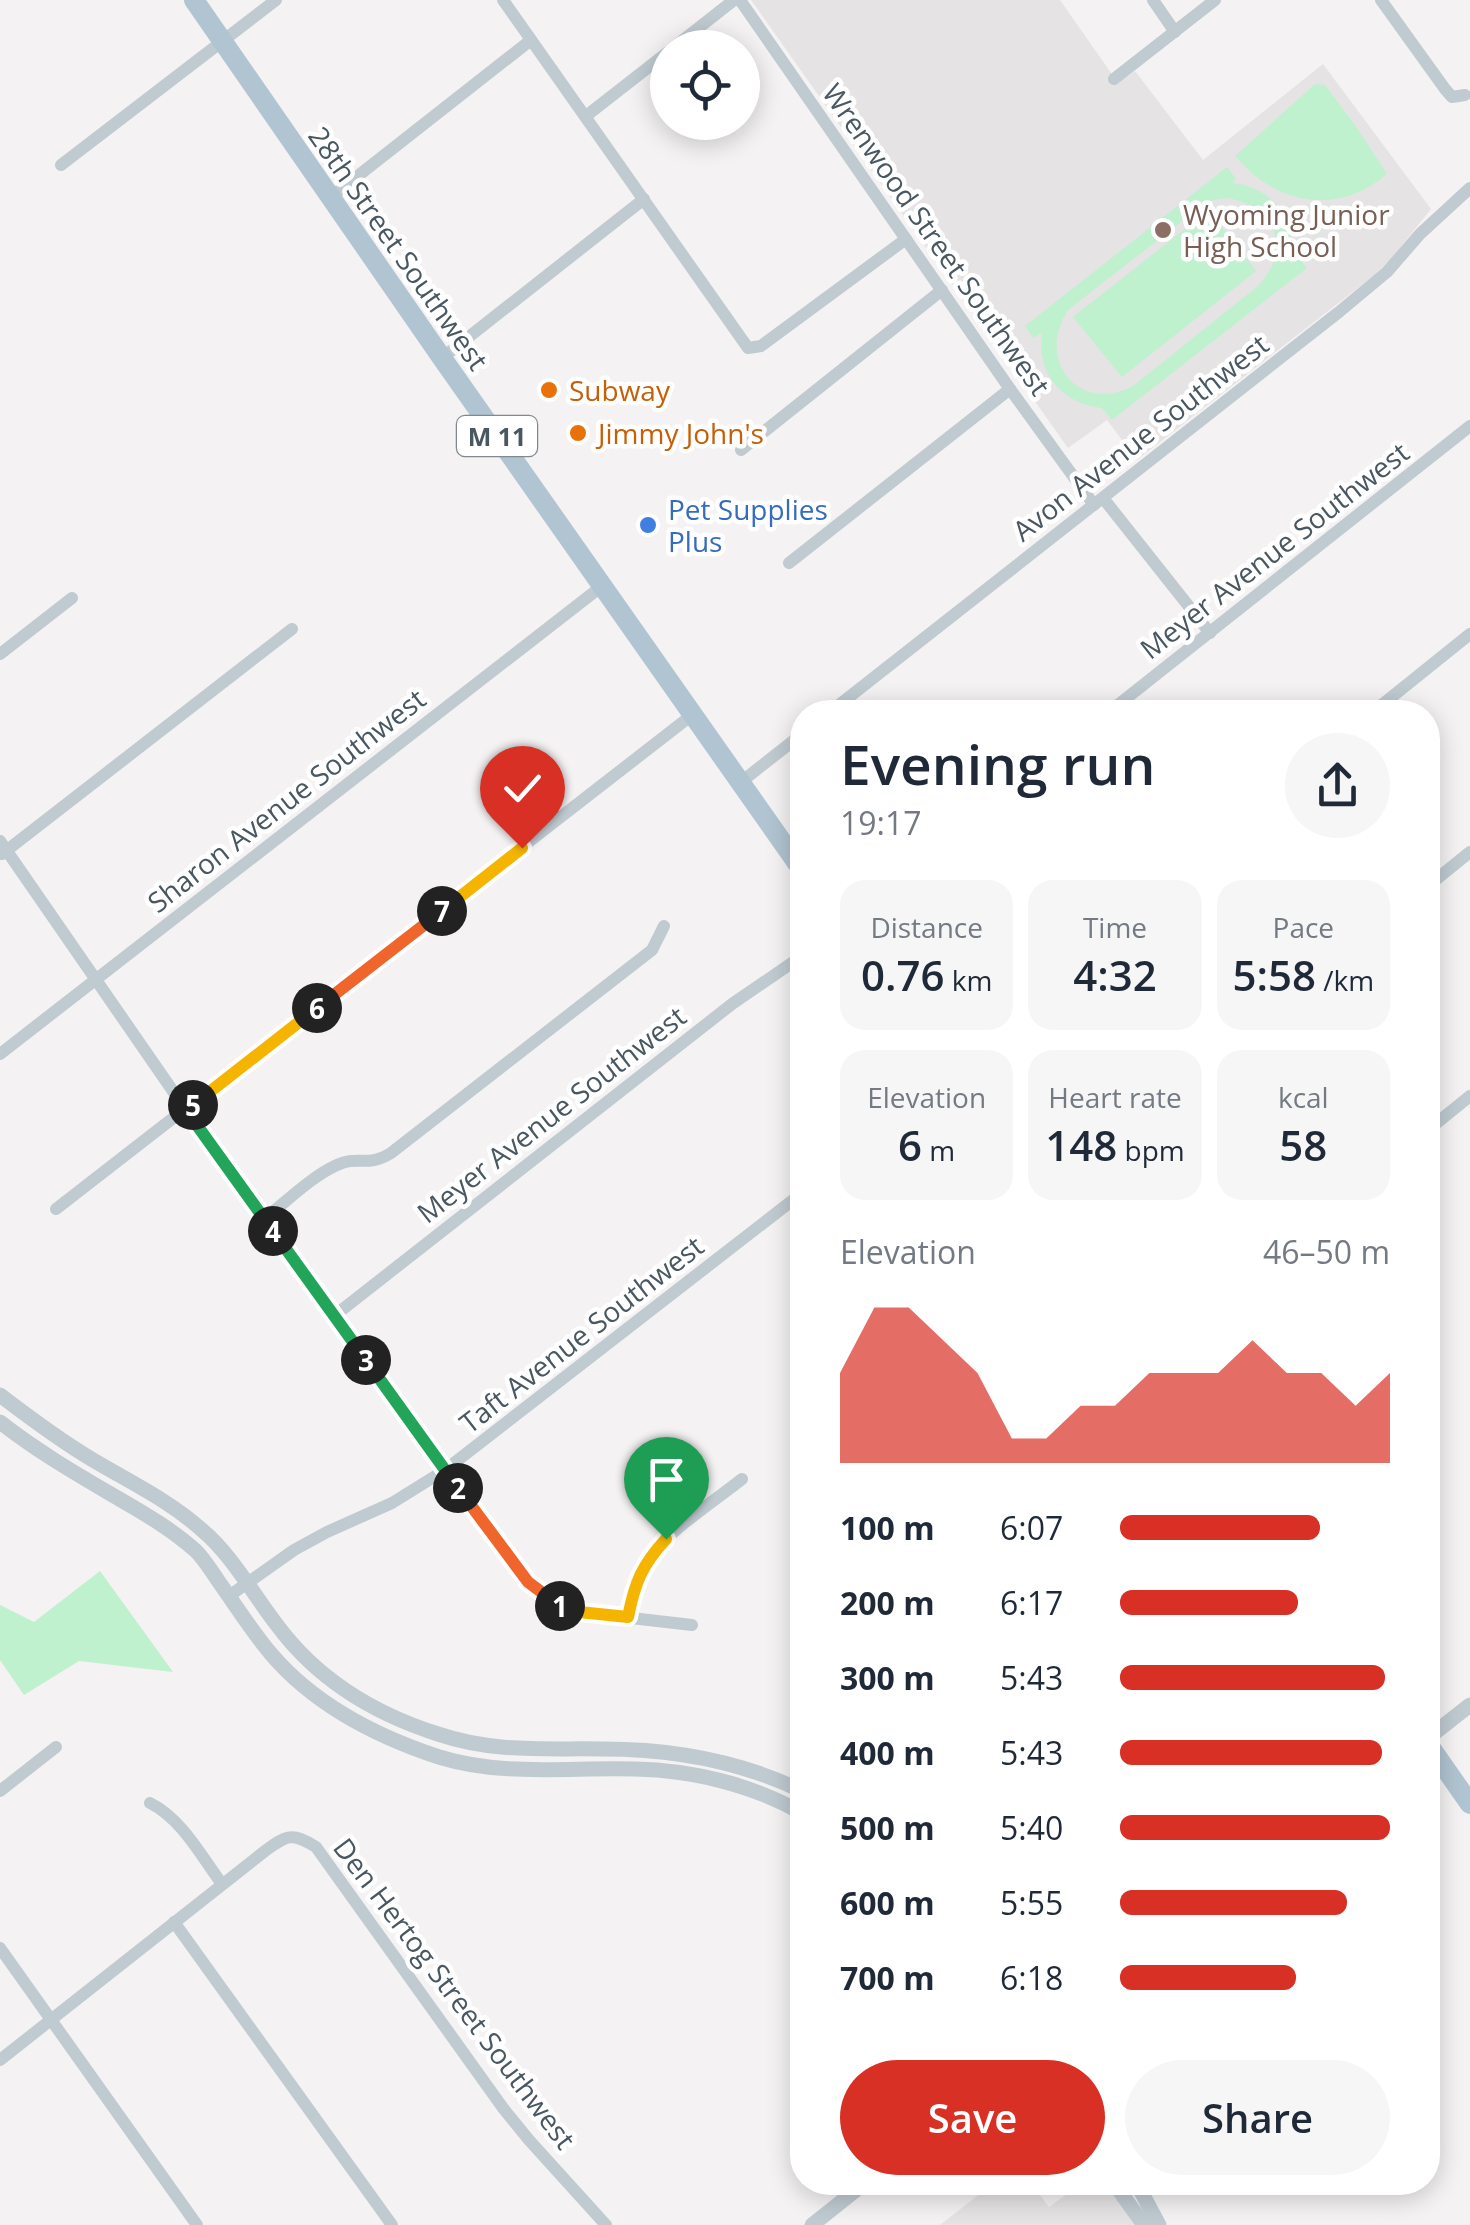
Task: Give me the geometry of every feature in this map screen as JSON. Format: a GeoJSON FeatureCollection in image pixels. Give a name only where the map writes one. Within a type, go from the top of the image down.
{"type":"FeatureCollection","features":[{"type":"Feature","properties":{"kind":"main road","name":"28th Street Southwest"},"geometry":{"type":"LineString","coordinates":[[194,0],[790,853]]}},
{"type":"Feature","properties":{"kind":"main road"},"geometry":{"type":"LineString","coordinates":[[1440,1759],[1470,1804]]}},
{"type":"Feature","properties":{"kind":"street"},"geometry":{"type":"LineString","coordinates":[[61,166],[276,0]]}},
{"type":"Feature","properties":{"kind":"street"},"geometry":{"type":"LineString","coordinates":[[503,0],[748,348],[762,346],[906,238]]}},
{"type":"Feature","properties":{"kind":"street"},"geometry":{"type":"LineString","coordinates":[[697,30],[737,0]]}},
{"type":"Feature","properties":{"kind":"street","name":"Wrenwood Street Southwest"},"geometry":{"type":"LineString","coordinates":[[737,0],[1010,389],[1098,502],[1210,633]]}},
{"type":"Feature","properties":{"kind":"street"},"geometry":{"type":"LineString","coordinates":[[1154,0],[1175,32]]}},
{"type":"Feature","properties":{"kind":"street"},"geometry":{"type":"LineString","coordinates":[[1114,79],[1215,0]]}},
{"type":"Feature","properties":{"kind":"street"},"geometry":{"type":"LineString","coordinates":[[1382,0],[1458,96]]}},
{"type":"Feature","properties":{"kind":"street"},"geometry":{"type":"LineString","coordinates":[[330,197],[531,40]]}},
{"type":"Feature","properties":{"kind":"street"},"geometry":{"type":"LineString","coordinates":[[586,116],[650,66]]}},
{"type":"Feature","properties":{"kind":"street","name":"Avon Avenue Southwest"},"geometry":{"type":"LineString","coordinates":[[845,700],[1387,272],[1420,234],[1470,188]]}},
{"type":"Feature","properties":{"kind":"street"},"geometry":{"type":"LineString","coordinates":[[442,358],[644,199]]}},
{"type":"Feature","properties":{"kind":"street"},"geometry":{"type":"LineString","coordinates":[[741,450],[942,290]]}},
{"type":"Feature","properties":{"kind":"street"},"geometry":{"type":"LineString","coordinates":[[790,563],[1010,389]]}},
{"type":"Feature","properties":{"kind":"street","name":"Meyer Avenue Southwest"},"geometry":{"type":"LineString","coordinates":[[1124,700],[1470,426]]}},
{"type":"Feature","properties":{"kind":"street","name":"Sharon Avenue Southwest"},"geometry":{"type":"LineString","coordinates":[[0,1054],[602,586]]}},
{"type":"Feature","properties":{"kind":"street"},"geometry":{"type":"LineString","coordinates":[[0,654],[72,598]]}},
{"type":"Feature","properties":{"kind":"street"},"geometry":{"type":"LineString","coordinates":[[292,629],[2,849],[510,1560],[540,1593],[559,1605],[579,1612],[692,1624]]}},
{"type":"Feature","properties":{"kind":"street"},"geometry":{"type":"LineString","coordinates":[[1388,700],[1470,634]]}},
{"type":"Feature","properties":{"kind":"street"},"geometry":{"type":"LineString","coordinates":[[56,1209],[692,715]]}},
{"type":"Feature","properties":{"kind":"street"},"geometry":{"type":"LineString","coordinates":[[741,782],[790,743]]}},
{"type":"Feature","properties":{"kind":"street"},"geometry":{"type":"LineString","coordinates":[[1440,876],[1470,852]]}},
{"type":"Feature","properties":{"kind":"street"},"geometry":{"type":"LineString","coordinates":[[264,1219],[330,1168],[347,1161],[378,1161],[391,1153],[652,950],[664,926]]}},
{"type":"Feature","properties":{"kind":"street","name":"Meyer Avenue Southwest"},"geometry":{"type":"LineString","coordinates":[[334,1316],[732,1004],[790,964]]}},
{"type":"Feature","properties":{"kind":"street"},"geometry":{"type":"LineString","coordinates":[[1440,1120],[1470,1096]]}},
{"type":"Feature","properties":{"kind":"street","name":"Taft Avenue Southwest"},"geometry":{"type":"LineString","coordinates":[[229,1596],[294,1550],[392,1504],[445,1470],[790,1203]]}},
{"type":"Feature","properties":{"kind":"street"},"geometry":{"type":"LineString","coordinates":[[0,1395],[39,1425],[172,1506],[205,1531],[299,1652],[336,1684],[366,1703],[478,1746],[607,1748],[690,1756],[744,1767],[790,1786]]}},
{"type":"Feature","properties":{"kind":"street"},"geometry":{"type":"LineString","coordinates":[[0,1422],[174,1533],[199,1554],[272,1655],[301,1684],[350,1718],[411,1746],[461,1763],[499,1769],[636,1768],[706,1777],[748,1789],[790,1808]]}},
{"type":"Feature","properties":{"kind":"street"},"geometry":{"type":"LineString","coordinates":[[628,1617],[634,1587],[650,1556],[742,1479]]}},
{"type":"Feature","properties":{"kind":"street"},"geometry":{"type":"LineString","coordinates":[[1440,1731],[1470,1705]]}},
{"type":"Feature","properties":{"kind":"street"},"geometry":{"type":"LineString","coordinates":[[411,1746],[418,1726]]}},
{"type":"Feature","properties":{"kind":"street"},"geometry":{"type":"LineString","coordinates":[[0,1790],[56,1747]]}},
{"type":"Feature","properties":{"kind":"street"},"geometry":{"type":"LineString","coordinates":[[0,2060],[222,1884],[174,1820],[150,1803]]}},
{"type":"Feature","properties":{"kind":"street","name":"Den Hertog Street Southwest"},"geometry":{"type":"LineString","coordinates":[[222,1884],[280,1840],[292,1836],[316,1847],[516,2124],[606,2225]]}},
{"type":"Feature","properties":{"kind":"street"},"geometry":{"type":"LineString","coordinates":[[174,1922],[392,2225]]}},
{"type":"Feature","properties":{"kind":"street"},"geometry":{"type":"LineString","coordinates":[[0,1948],[197,2225]]}},
{"type":"Feature","properties":{"kind":"street"},"geometry":{"type":"LineString","coordinates":[[812,2225],[850,2195]]}},
{"type":"Feature","properties":{"kind":"street"},"geometry":{"type":"LineString","coordinates":[[1123,2195],[1144,2225]]}},
{"type":"Feature","properties":{"kind":"street"},"geometry":{"type":"LineString","coordinates":[[1143,2195],[1159,2225]]}},
{"type":"Feature","properties":{"kind":"shaded area","name":"Wyoming Junior High School"},"geometry":{"type":"Polygon","coordinates":[[[751,0],[1060,0],[1118,83],[1135,71],[1203,160],[1323,64],[1431,209],[1377,273],[1137,460],[1107,420],[1068,448],[751,0]]]}},
{"type":"Feature","properties":{"kind":"shaded area"},"geometry":{"type":"Polygon","coordinates":[[[978,2195],[1040,2195],[1049,2207],[1066,2195],[1113,2195],[1135,2225],[940,2225],[978,2195]]]}},
{"type":"Feature","properties":{"kind":"green space"},"geometry":{"type":"Polygon","coordinates":[[[1315,84],[1325,85],[1387,174],[1348,196],[1327,200],[1287,194],[1251,172],[1235,156],[1315,84]]]}},
{"type":"Feature","properties":{"kind":"green space"},"geometry":{"type":"Polygon","coordinates":[[[1227,167],[1236,179],[1232,183],[1259,191],[1278,207],[1290,230],[1292,257],[1297,255],[1307,268],[1112,420],[1102,408],[1075,400],[1055,384],[1043,361],[1042,333],[1033,338],[1025,326],[1227,167]],[[1227,198],[1200,207],[1068,310],[1059,329],[1057,347],[1068,378],[1095,393],[1113,393],[1133,386],[1258,286],[1275,258],[1274,231],[1268,220],[1244,203],[1227,198]]]}},
{"type":"Feature","properties":{"kind":"green space"},"geometry":{"type":"Polygon","coordinates":[[[1209,210],[1256,271],[1122,377],[1073,317],[1209,210]]]}},
{"type":"Feature","properties":{"kind":"green space"},"geometry":{"type":"Polygon","coordinates":[[[100,1571],[173,1672],[79,1661],[24,1695],[0,1660],[0,1605],[34,1622],[100,1571]]]}},
{"type":"Feature","properties":{"kind":"place","name":"Wyoming Junior High School"},"geometry":{"type":"Point","coordinates":[1163,230]}},
{"type":"Feature","properties":{"kind":"place","name":"Subway"},"geometry":{"type":"Point","coordinates":[549,390]}},
{"type":"Feature","properties":{"kind":"place","name":"Jimmy John's"},"geometry":{"type":"Point","coordinates":[578,433]}},
{"type":"Feature","properties":{"kind":"place","name":"Pet Supplies Plus"},"geometry":{"type":"Point","coordinates":[648,525]}},
{"type":"Feature","properties":{"kind":"route"},"geometry":{"type":"LineString","coordinates":[[522,848],[186,1110],[510,1560],[540,1593],[579,1612],[628,1617],[641,1570],[666,1539]]}}]}
